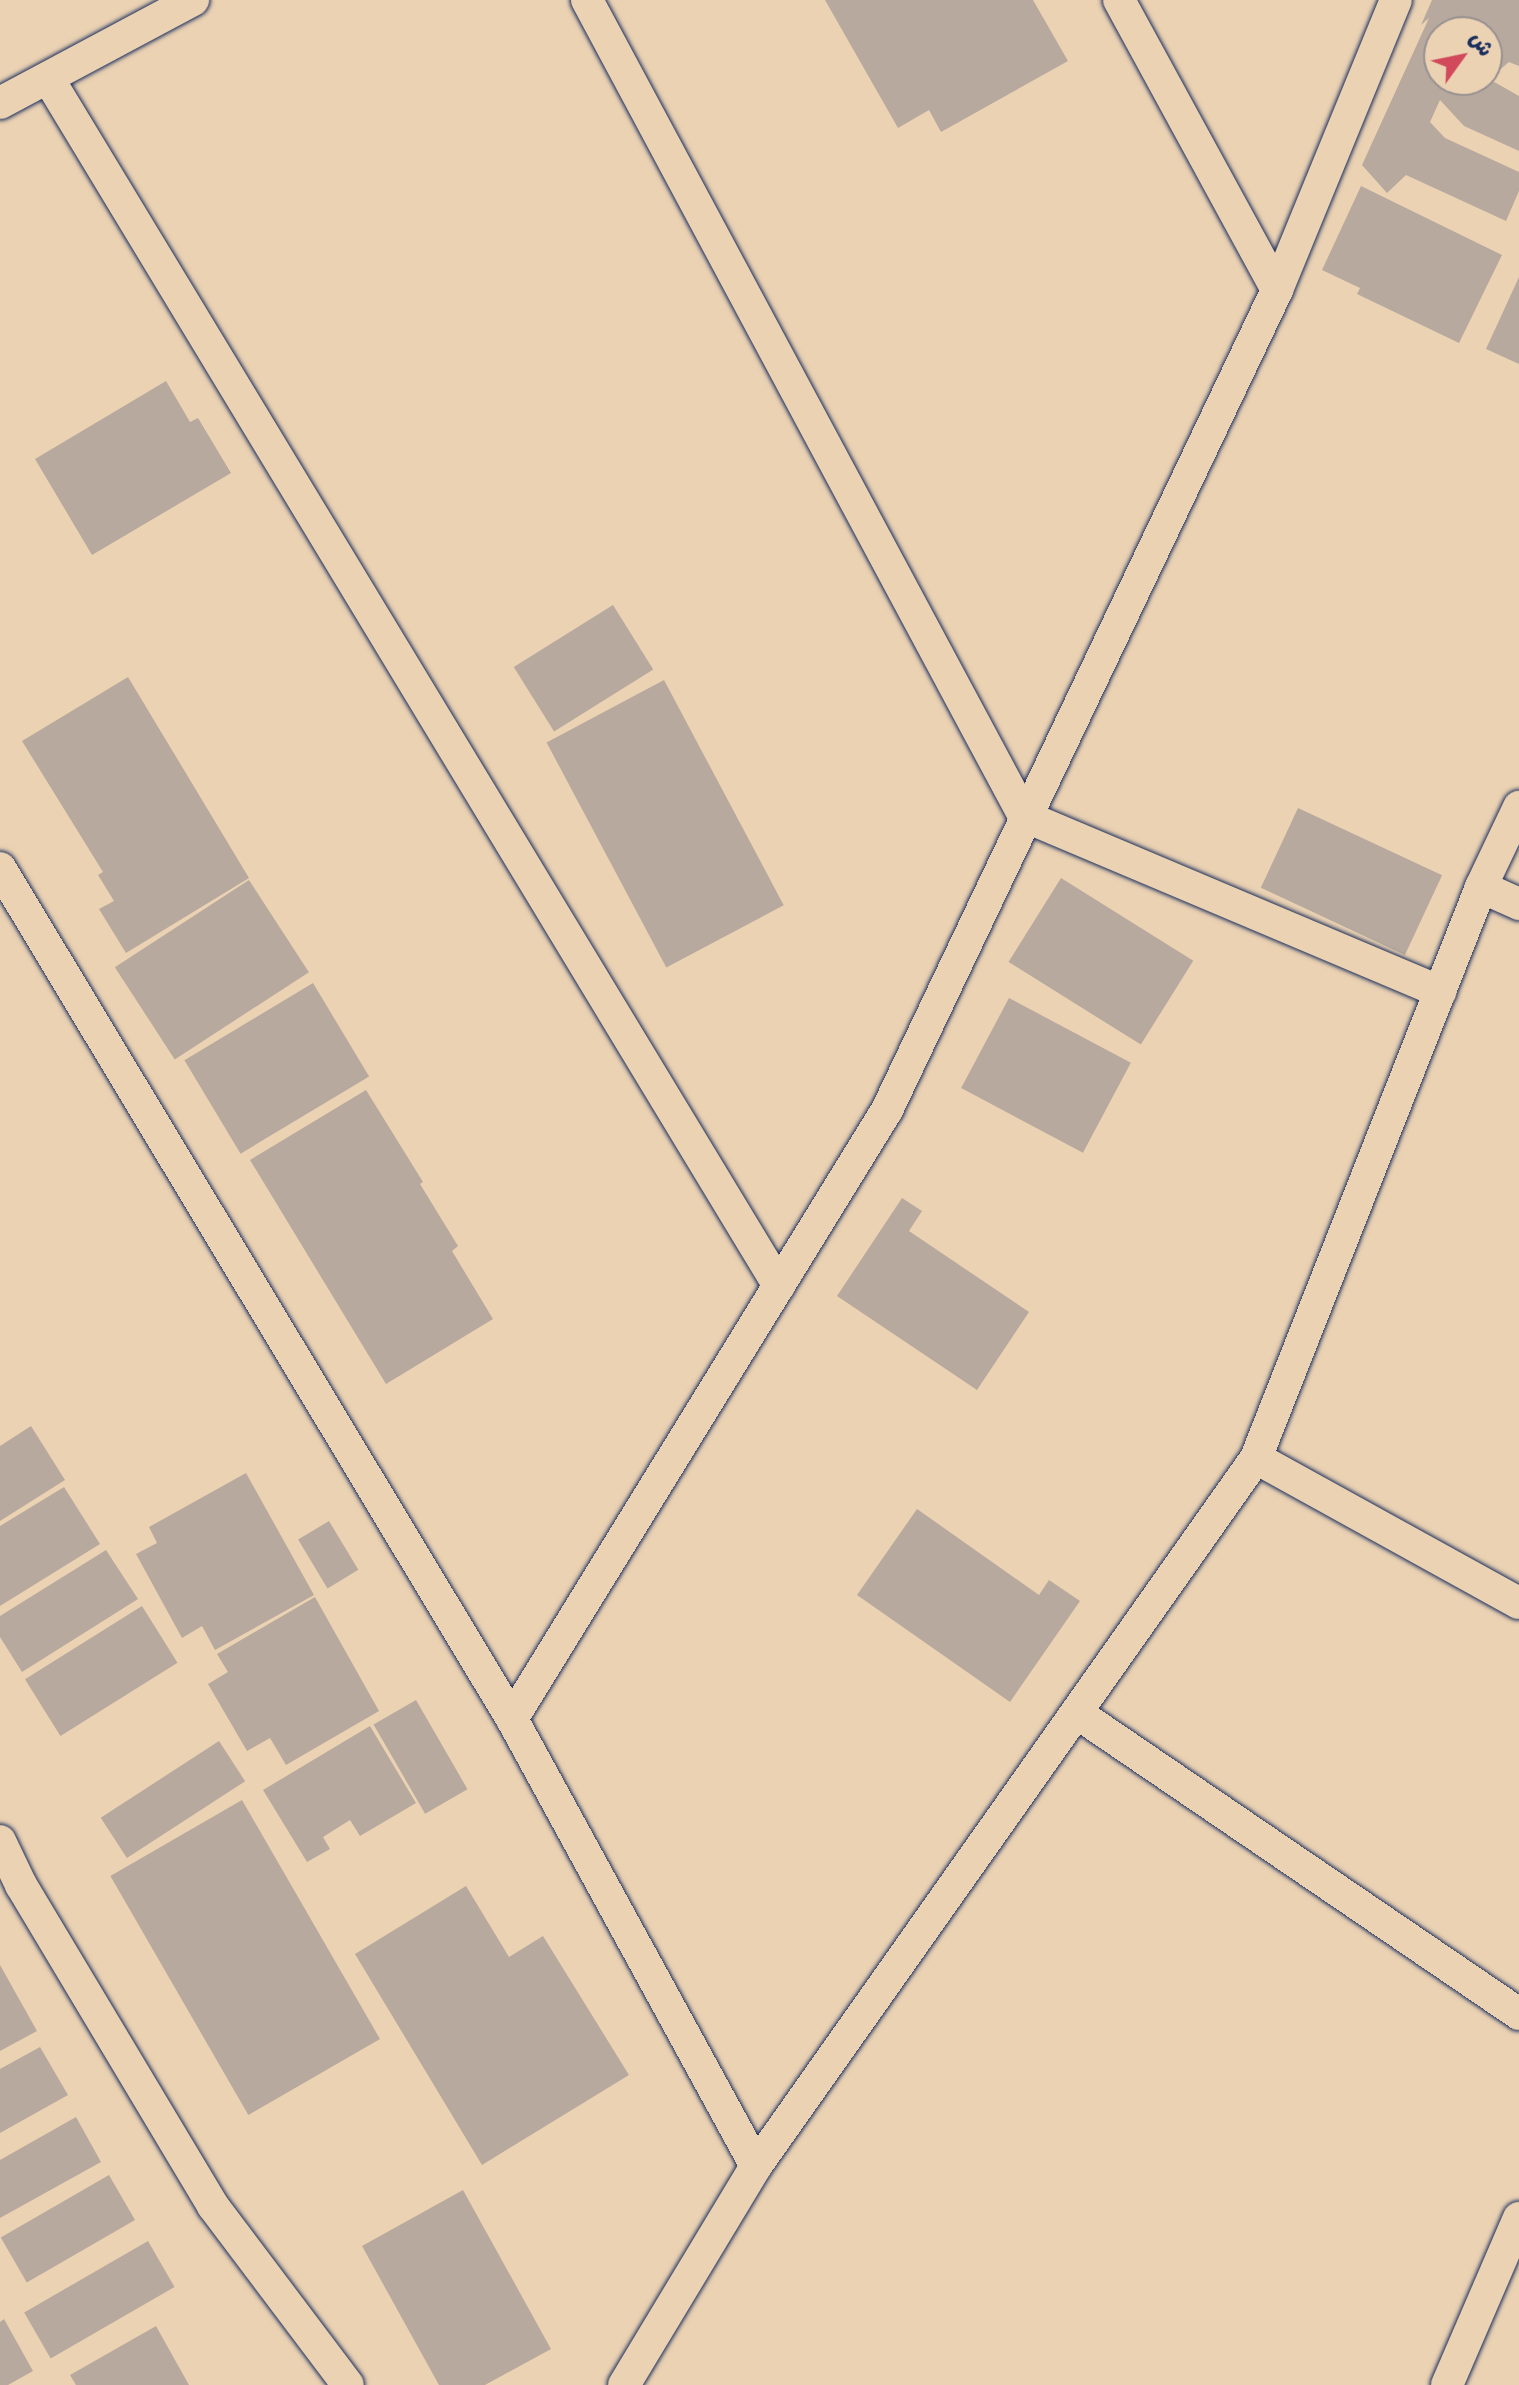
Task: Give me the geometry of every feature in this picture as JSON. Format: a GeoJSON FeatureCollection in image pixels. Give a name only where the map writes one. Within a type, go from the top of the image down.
{"type":"FeatureCollection","features":[{"type":"Feature","properties":{"kind":"street"},"geometry":{"type":"LineString","coordinates":[[0,103],[193,0]]}},
{"type":"Feature","properties":{"kind":"street"},"geometry":{"type":"LineString","coordinates":[[587,0],[1024,816],[1440,992]]}},
{"type":"Feature","properties":{"kind":"street"},"geometry":{"type":"LineString","coordinates":[[1119,0],[1277,290]]}},
{"type":"Feature","properties":{"kind":"street"},"geometry":{"type":"LineString","coordinates":[[512,1719],[887,1110],[1024,816],[1277,290],[1396,0]]}},
{"type":"Feature","properties":{"kind":"street"},"geometry":{"type":"LineString","coordinates":[[48,78],[779,1286]]}},
{"type":"Feature","properties":{"kind":"street"},"geometry":{"type":"LineString","coordinates":[[624,2385],[756,2166],[1256,1458],[1481,887],[1519,807]]}},
{"type":"Feature","properties":{"kind":"street"},"geometry":{"type":"LineString","coordinates":[[0,868],[512,1719],[756,2166]]}},
{"type":"Feature","properties":{"kind":"street"},"geometry":{"type":"LineString","coordinates":[[1481,887],[1519,904]]}},
{"type":"Feature","properties":{"kind":"street"},"geometry":{"type":"LineString","coordinates":[[1256,1458],[1519,1603]]}},
{"type":"Feature","properties":{"kind":"street"},"geometry":{"type":"LineString","coordinates":[[1077,1713],[1519,2014]]}},
{"type":"Feature","properties":{"kind":"street"},"geometry":{"type":"LineString","coordinates":[[0,1841],[10,1890],[213,2206],[348,2385]]}},
{"type":"Feature","properties":{"kind":"street"},"geometry":{"type":"LineString","coordinates":[[1447,2385],[1519,2218]]}},
{"type":"Feature","properties":{"kind":"building"},"geometry":{"type":"Polygon","coordinates":[[[825,0],[1033,0],[1068,61],[941,132],[929,110],[898,128],[825,0]]]}},
{"type":"Feature","properties":{"kind":"building"},"geometry":{"type":"Polygon","coordinates":[[[1432,0],[1519,0],[1519,66],[1509,62],[1503,67],[1503,16],[1425,16],[1432,0]]]}},
{"type":"Feature","properties":{"kind":"building"},"geometry":{"type":"Polygon","coordinates":[[[1423,31],[1423,96],[1503,96],[1503,87],[1519,96],[1519,151],[1464,126],[1440,100],[1430,122],[1445,138],[1519,172],[1519,191],[1506,221],[1406,175],[1387,193],[1362,165],[1423,31]]]}},
{"type":"Feature","properties":{"kind":"building"},"geometry":{"type":"Polygon","coordinates":[[[1361,186],[1502,255],[1459,343],[1357,294],[1360,288],[1322,270],[1361,186]]]}},
{"type":"Feature","properties":{"kind":"building"},"geometry":{"type":"Polygon","coordinates":[[[1519,277],[1519,364],[1486,349],[1519,277]]]}},
{"type":"Feature","properties":{"kind":"building"},"geometry":{"type":"Polygon","coordinates":[[[166,381],[190,422],[198,418],[231,473],[92,555],[35,459],[166,381]]]}},
{"type":"Feature","properties":{"kind":"building"},"geometry":{"type":"Polygon","coordinates":[[[613,605],[653,669],[554,731],[514,667],[613,605]]]}},
{"type":"Feature","properties":{"kind":"building"},"geometry":{"type":"Polygon","coordinates":[[[128,677],[249,878],[126,953],[99,909],[114,901],[98,875],[103,872],[22,741],[128,677]]]}},
{"type":"Feature","properties":{"kind":"building"},"geometry":{"type":"Polygon","coordinates":[[[664,680],[784,905],[666,968],[547,742],[664,680]]]}},
{"type":"Feature","properties":{"kind":"building"},"geometry":{"type":"Polygon","coordinates":[[[1298,808],[1442,875],[1405,955],[1261,888],[1298,808]]]}},
{"type":"Feature","properties":{"kind":"building"},"geometry":{"type":"Polygon","coordinates":[[[1061,878],[1193,961],[1141,1045],[1009,962],[1061,878]]]}},
{"type":"Feature","properties":{"kind":"building"},"geometry":{"type":"Polygon","coordinates":[[[249,880],[309,972],[175,1059],[115,967],[249,880]]]}},
{"type":"Feature","properties":{"kind":"building"},"geometry":{"type":"Polygon","coordinates":[[[313,983],[369,1076],[241,1154],[184,1060],[313,983]]]}},
{"type":"Feature","properties":{"kind":"building"},"geometry":{"type":"Polygon","coordinates":[[[1009,998],[1131,1063],[1083,1153],[961,1088],[1009,998]]]}},
{"type":"Feature","properties":{"kind":"building"},"geometry":{"type":"Polygon","coordinates":[[[366,1090],[423,1182],[420,1184],[458,1246],[452,1251],[493,1319],[386,1384],[250,1160],[366,1090]]]}},
{"type":"Feature","properties":{"kind":"building"},"geometry":{"type":"Polygon","coordinates":[[[902,1198],[922,1211],[909,1231],[1029,1312],[977,1390],[837,1296],[902,1198]]]}},
{"type":"Feature","properties":{"kind":"building"},"geometry":{"type":"Polygon","coordinates":[[[31,1426],[65,1480],[0,1521],[0,1446],[31,1426]]]}},
{"type":"Feature","properties":{"kind":"building"},"geometry":{"type":"Polygon","coordinates":[[[246,1473],[314,1595],[215,1650],[202,1626],[182,1638],[136,1554],[157,1543],[149,1527],[246,1473]]]}},
{"type":"Feature","properties":{"kind":"building"},"geometry":{"type":"Polygon","coordinates":[[[64,1487],[100,1544],[0,1606],[0,1526],[64,1487]]]}},
{"type":"Feature","properties":{"kind":"building"},"geometry":{"type":"Polygon","coordinates":[[[917,1509],[1039,1595],[1049,1580],[1080,1601],[1010,1702],[857,1595],[917,1509]]]}},
{"type":"Feature","properties":{"kind":"building"},"geometry":{"type":"Polygon","coordinates":[[[329,1521],[358,1570],[327,1588],[298,1540],[329,1521]]]}},
{"type":"Feature","properties":{"kind":"building"},"geometry":{"type":"Polygon","coordinates":[[[106,1550],[138,1599],[22,1672],[0,1637],[0,1616],[106,1550]]]}},
{"type":"Feature","properties":{"kind":"building"},"geometry":{"type":"Polygon","coordinates":[[[315,1597],[379,1711],[286,1765],[270,1738],[247,1751],[208,1684],[228,1672],[217,1654],[315,1597]]]}},
{"type":"Feature","properties":{"kind":"building"},"geometry":{"type":"Polygon","coordinates":[[[142,1606],[178,1663],[60,1736],[25,1679],[142,1606]]]}},
{"type":"Feature","properties":{"kind":"building"},"geometry":{"type":"Polygon","coordinates":[[[416,1700],[468,1789],[425,1814],[374,1725],[416,1700]]]}},
{"type":"Feature","properties":{"kind":"building"},"geometry":{"type":"Polygon","coordinates":[[[370,1726],[416,1803],[360,1836],[350,1820],[323,1837],[330,1849],[307,1862],[263,1790],[370,1726]]]}},
{"type":"Feature","properties":{"kind":"building"},"geometry":{"type":"Polygon","coordinates":[[[219,1741],[245,1781],[127,1858],[101,1818],[219,1741]]]}},
{"type":"Feature","properties":{"kind":"building"},"geometry":{"type":"Polygon","coordinates":[[[242,1800],[380,2039],[248,2115],[110,1876],[242,1800]]]}},
{"type":"Feature","properties":{"kind":"building"},"geometry":{"type":"Polygon","coordinates":[[[466,1886],[509,1957],[543,1936],[629,2075],[482,2165],[355,1954],[466,1886]]]}},
{"type":"Feature","properties":{"kind":"building"},"geometry":{"type":"Polygon","coordinates":[[[0,1965],[37,2031],[0,2051],[0,1965]]]}},
{"type":"Feature","properties":{"kind":"building"},"geometry":{"type":"Polygon","coordinates":[[[40,2047],[68,2095],[0,2133],[0,2069],[40,2047]]]}},
{"type":"Feature","properties":{"kind":"building"},"geometry":{"type":"Polygon","coordinates":[[[76,2117],[101,2162],[0,2218],[0,2160],[76,2117]]]}},
{"type":"Feature","properties":{"kind":"building"},"geometry":{"type":"Polygon","coordinates":[[[109,2175],[135,2220],[27,2283],[1,2238],[109,2175]]]}},
{"type":"Feature","properties":{"kind":"building"},"geometry":{"type":"Polygon","coordinates":[[[463,2190],[551,2349],[485,2385],[439,2385],[362,2246],[463,2190]]]}},
{"type":"Feature","properties":{"kind":"building"},"geometry":{"type":"Polygon","coordinates":[[[148,2241],[174,2287],[51,2358],[24,2312],[148,2241]]]}},
{"type":"Feature","properties":{"kind":"building"},"geometry":{"type":"Polygon","coordinates":[[[4,2319],[33,2371],[8,2385],[0,2385],[0,2322],[4,2319]]]}},
{"type":"Feature","properties":{"kind":"building"},"geometry":{"type":"Polygon","coordinates":[[[156,2326],[189,2385],[76,2385],[70,2375],[156,2326]]]}}]}
